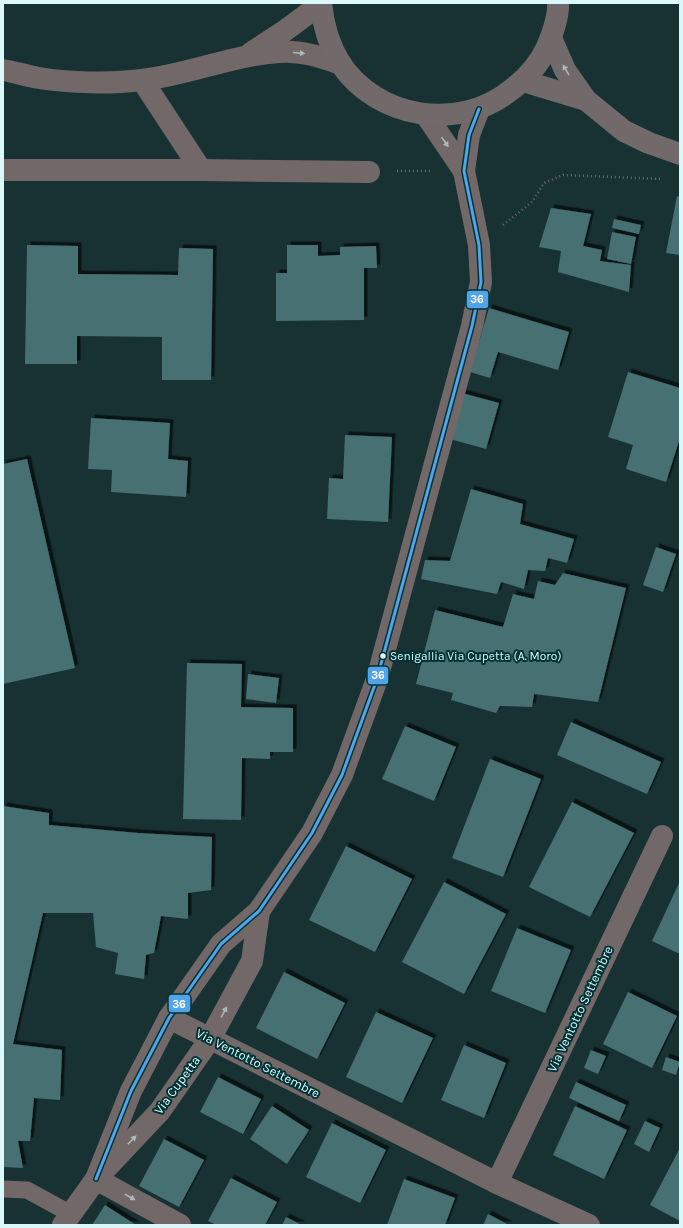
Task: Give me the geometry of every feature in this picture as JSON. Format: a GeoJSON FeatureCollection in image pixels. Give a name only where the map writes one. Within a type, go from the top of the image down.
{"type":"FeatureCollection","features":[{"type":"Feature","properties":{"kind":"street"},"geometry":{"type":"LineString","coordinates":[[246,56],[283,32],[321,3],[324,25],[328,38],[341,64],[358,82],[378,98],[401,109],[426,115],[462,113],[480,108],[503,97],[523,81],[534,69],[544,54],[551,38],[558,3]]}},
{"type":"Feature","properties":{"kind":"street"},"geometry":{"type":"LineString","coordinates":[[551,38],[565,70],[586,100],[624,131],[649,143],[680,154]]}},
{"type":"Feature","properties":{"kind":"street"},"geometry":{"type":"LineString","coordinates":[[3,70],[38,78],[89,82],[142,80],[195,70],[246,56],[280,52],[311,54],[341,64]]}},
{"type":"Feature","properties":{"kind":"street"},"geometry":{"type":"LineString","coordinates":[[142,80],[201,170]]}},
{"type":"Feature","properties":{"kind":"street"},"geometry":{"type":"LineString","coordinates":[[523,81],[586,100]]}},
{"type":"Feature","properties":{"kind":"street","name":"Via Cupetta"},"geometry":{"type":"LineString","coordinates":[[96,1178],[131,1091],[169,1018],[221,944],[259,911],[312,834],[342,775],[377,679],[472,326],[481,282],[479,246],[464,170],[469,135],[480,108]]}},
{"type":"Feature","properties":{"kind":"street","name":"Via Cupetta"},"geometry":{"type":"LineString","coordinates":[[426,115],[464,170]]}},
{"type":"Feature","properties":{"kind":"street"},"geometry":{"type":"LineString","coordinates":[[3,170],[369,172]]}},
{"type":"Feature","properties":{"kind":"street","name":"Via Ventotto Settembre"},"geometry":{"type":"LineString","coordinates":[[497,1183],[662,836]]}},
{"type":"Feature","properties":{"kind":"street","name":"Via Cupetta"},"geometry":{"type":"LineString","coordinates":[[67,1219],[96,1178],[160,1112],[210,1039],[252,960],[259,911]]}},
{"type":"Feature","properties":{"kind":"street","name":"Via Ventotto Settembre"},"geometry":{"type":"LineString","coordinates":[[169,1018],[497,1183],[589,1225]]}},
{"type":"Feature","properties":{"kind":"street"},"geometry":{"type":"LineString","coordinates":[[96,1178],[180,1225]]}},
{"type":"Feature","properties":{"kind":"lane"},"geometry":{"type":"LineString","coordinates":[[3,1189],[27,1190],[67,1219]]}},
{"type":"Feature","properties":{"kind":"path"},"geometry":{"type":"LineString","coordinates":[[369,172],[464,170]]}},
{"type":"Feature","properties":{"kind":"path"},"geometry":{"type":"LineString","coordinates":[[479,246],[532,202],[544,183],[563,175],[667,179]]}},
{"type":"Feature","properties":{"kind":"building"},"geometry":{"type":"Polygon","coordinates":[[[677,196],[680,197],[680,255],[666,253],[677,196]]]}},
{"type":"Feature","properties":{"kind":"building"},"geometry":{"type":"Polygon","coordinates":[[[551,208],[591,214],[583,246],[602,250],[600,261],[631,265],[629,292],[558,272],[561,251],[539,247],[551,208]]]}},
{"type":"Feature","properties":{"kind":"building"},"geometry":{"type":"Polygon","coordinates":[[[614,219],[641,225],[639,234],[612,228],[614,219]]]}},
{"type":"Feature","properties":{"kind":"building"},"geometry":{"type":"Polygon","coordinates":[[[612,232],[636,237],[631,264],[607,259],[612,232]]]}},
{"type":"Feature","properties":{"kind":"building"},"geometry":{"type":"Polygon","coordinates":[[[27,245],[78,246],[78,274],[178,275],[179,248],[213,249],[211,380],[162,380],[162,337],[77,336],[77,364],[25,364],[27,245]]]}},
{"type":"Feature","properties":{"kind":"building"},"geometry":{"type":"Polygon","coordinates":[[[287,245],[318,245],[318,256],[340,255],[340,247],[376,246],[377,268],[364,268],[364,320],[276,321],[276,273],[287,273],[287,245]]]}},
{"type":"Feature","properties":{"kind":"building"},"geometry":{"type":"Polygon","coordinates":[[[489,308],[569,332],[558,370],[498,352],[490,378],[470,372],[489,308]]]}},
{"type":"Feature","properties":{"kind":"building"},"geometry":{"type":"Polygon","coordinates":[[[628,372],[680,388],[680,438],[666,482],[626,469],[633,445],[608,437],[628,372]]]}},
{"type":"Feature","properties":{"kind":"building"},"geometry":{"type":"Polygon","coordinates":[[[462,393],[499,403],[486,449],[450,439],[462,393]]]}},
{"type":"Feature","properties":{"kind":"building"},"geometry":{"type":"Polygon","coordinates":[[[91,418],[170,423],[168,459],[188,461],[186,497],[111,492],[112,470],[88,469],[91,418]]]}},
{"type":"Feature","properties":{"kind":"building"},"geometry":{"type":"Polygon","coordinates":[[[345,435],[392,437],[388,522],[327,519],[329,478],[343,479],[345,435]]]}},
{"type":"Feature","properties":{"kind":"building"},"geometry":{"type":"Polygon","coordinates":[[[27,459],[75,668],[3,684],[3,464],[27,459]]]}},
{"type":"Feature","properties":{"kind":"building"},"geometry":{"type":"Polygon","coordinates":[[[471,489],[523,504],[520,524],[574,539],[567,563],[548,558],[545,571],[528,570],[524,589],[501,582],[497,594],[421,579],[425,560],[450,561],[471,489]]]}},
{"type":"Feature","properties":{"kind":"building"},"geometry":{"type":"Polygon","coordinates":[[[656,547],[676,554],[663,592],[643,585],[656,547]]]}},
{"type":"Feature","properties":{"kind":"building"},"geometry":{"type":"Polygon","coordinates":[[[563,573],[626,588],[598,702],[534,694],[532,707],[500,706],[496,713],[451,700],[453,693],[416,684],[435,610],[503,627],[513,594],[534,599],[538,581],[555,585],[563,573]]]}},
{"type":"Feature","properties":{"kind":"building"},"geometry":{"type":"Polygon","coordinates":[[[187,663],[242,664],[241,707],[293,708],[293,752],[270,752],[270,759],[242,758],[241,820],[183,819],[187,663]]]}},
{"type":"Feature","properties":{"kind":"building"},"geometry":{"type":"Polygon","coordinates":[[[248,674],[279,678],[276,703],[246,699],[248,674]]]}},
{"type":"Feature","properties":{"kind":"building"},"geometry":{"type":"Polygon","coordinates":[[[571,722],[661,762],[647,794],[557,755],[571,722]]]}},
{"type":"Feature","properties":{"kind":"building"},"geometry":{"type":"Polygon","coordinates":[[[405,726],[456,747],[434,801],[382,779],[405,726]]]}},
{"type":"Feature","properties":{"kind":"building"},"geometry":{"type":"Polygon","coordinates":[[[490,759],[541,779],[503,877],[452,858],[490,759]]]}},
{"type":"Feature","properties":{"kind":"building"},"geometry":{"type":"Polygon","coordinates":[[[572,802],[634,833],[590,917],[529,887],[572,802]]]}},
{"type":"Feature","properties":{"kind":"building"},"geometry":{"type":"Polygon","coordinates":[[[3,806],[49,813],[49,825],[138,833],[212,837],[211,890],[188,893],[188,919],[161,916],[154,953],[146,955],[144,979],[115,974],[118,953],[96,947],[93,913],[43,913],[13,1044],[62,1050],[60,1100],[34,1098],[30,1141],[18,1141],[23,1168],[3,1167],[3,806]]]}},
{"type":"Feature","properties":{"kind":"building"},"geometry":{"type":"Polygon","coordinates":[[[346,846],[412,879],[375,952],[309,920],[346,846]]]}},
{"type":"Feature","properties":{"kind":"building"},"geometry":{"type":"Polygon","coordinates":[[[680,881],[680,954],[652,941],[680,881]]]}},
{"type":"Feature","properties":{"kind":"building"},"geometry":{"type":"Polygon","coordinates":[[[444,882],[506,914],[464,994],[402,962],[444,882]]]}},
{"type":"Feature","properties":{"kind":"building"},"geometry":{"type":"Polygon","coordinates":[[[517,928],[571,950],[545,1013],[491,991],[517,928]]]}},
{"type":"Feature","properties":{"kind":"building"},"geometry":{"type":"Polygon","coordinates":[[[284,972],[345,1003],[317,1059],[256,1028],[284,972]]]}},
{"type":"Feature","properties":{"kind":"building"},"geometry":{"type":"Polygon","coordinates":[[[628,992],[677,1016],[652,1068],[603,1044],[628,992]]]}},
{"type":"Feature","properties":{"kind":"building"},"geometry":{"type":"Polygon","coordinates":[[[376,1012],[433,1038],[402,1103],[346,1077],[376,1012]]]}},
{"type":"Feature","properties":{"kind":"building"},"geometry":{"type":"Polygon","coordinates":[[[464,1045],[506,1063],[484,1118],[441,1100],[464,1045]]]}},
{"type":"Feature","properties":{"kind":"building"},"geometry":{"type":"Polygon","coordinates":[[[591,1050],[606,1056],[598,1074],[584,1068],[591,1050]]]}},
{"type":"Feature","properties":{"kind":"building"},"geometry":{"type":"Polygon","coordinates":[[[666,1057],[680,1062],[676,1075],[662,1070],[666,1057]]]}},
{"type":"Feature","properties":{"kind":"building"},"geometry":{"type":"Polygon","coordinates":[[[218,1077],[261,1099],[243,1134],[200,1112],[218,1077]]]}},
{"type":"Feature","properties":{"kind":"building"},"geometry":{"type":"Polygon","coordinates":[[[576,1082],[626,1105],[619,1121],[569,1098],[576,1082]]]}},
{"type":"Feature","properties":{"kind":"building"},"geometry":{"type":"Polygon","coordinates":[[[272,1106],[309,1130],[287,1164],[250,1139],[272,1106]]]}},
{"type":"Feature","properties":{"kind":"building"},"geometry":{"type":"Polygon","coordinates":[[[575,1106],[627,1130],[604,1179],[553,1155],[575,1106]]]}},
{"type":"Feature","properties":{"kind":"building"},"geometry":{"type":"Polygon","coordinates":[[[645,1121],[660,1128],[649,1152],[634,1144],[645,1121]]]}},
{"type":"Feature","properties":{"kind":"building"},"geometry":{"type":"Polygon","coordinates":[[[332,1123],[386,1150],[360,1203],[306,1177],[332,1123]]]}},
{"type":"Feature","properties":{"kind":"building"},"geometry":{"type":"Polygon","coordinates":[[[164,1139],[204,1160],[179,1207],[139,1186],[164,1139]]]}},
{"type":"Feature","properties":{"kind":"building"},"geometry":{"type":"Polygon","coordinates":[[[680,1148],[680,1221],[650,1205],[680,1148]]]}},
{"type":"Feature","properties":{"kind":"building"},"geometry":{"type":"Polygon","coordinates":[[[231,1178],[277,1202],[265,1225],[216,1225],[208,1221],[231,1178]]]}},
{"type":"Feature","properties":{"kind":"building"},"geometry":{"type":"Polygon","coordinates":[[[404,1179],[455,1198],[445,1225],[387,1225],[404,1179]]]}},
{"type":"Feature","properties":{"kind":"building"},"geometry":{"type":"Polygon","coordinates":[[[105,1205],[136,1225],[92,1225],[105,1205]]]}},
{"type":"Feature","properties":{"kind":"building"},"geometry":{"type":"Polygon","coordinates":[[[488,1214],[509,1225],[483,1225],[488,1214]]]}},
{"type":"Feature","properties":{"kind":"building"},"geometry":{"type":"Polygon","coordinates":[[[286,1217],[302,1225],[282,1225],[286,1217]]]}},
{"type":"Feature","properties":{"kind":"transit line","name":"36"},"geometry":{"type":"LineString","coordinates":[[96,1179],[131,1091],[169,1018],[221,944],[259,911],[312,833],[342,775],[377,679],[472,326],[481,282],[479,245],[464,171],[469,135],[479,109]]}},
{"type":"Feature","properties":{"kind":"place","name":"Senigallia Via Cupetta (A. Moro)"},"geometry":{"type":"Point","coordinates":[383,656]}}]}
